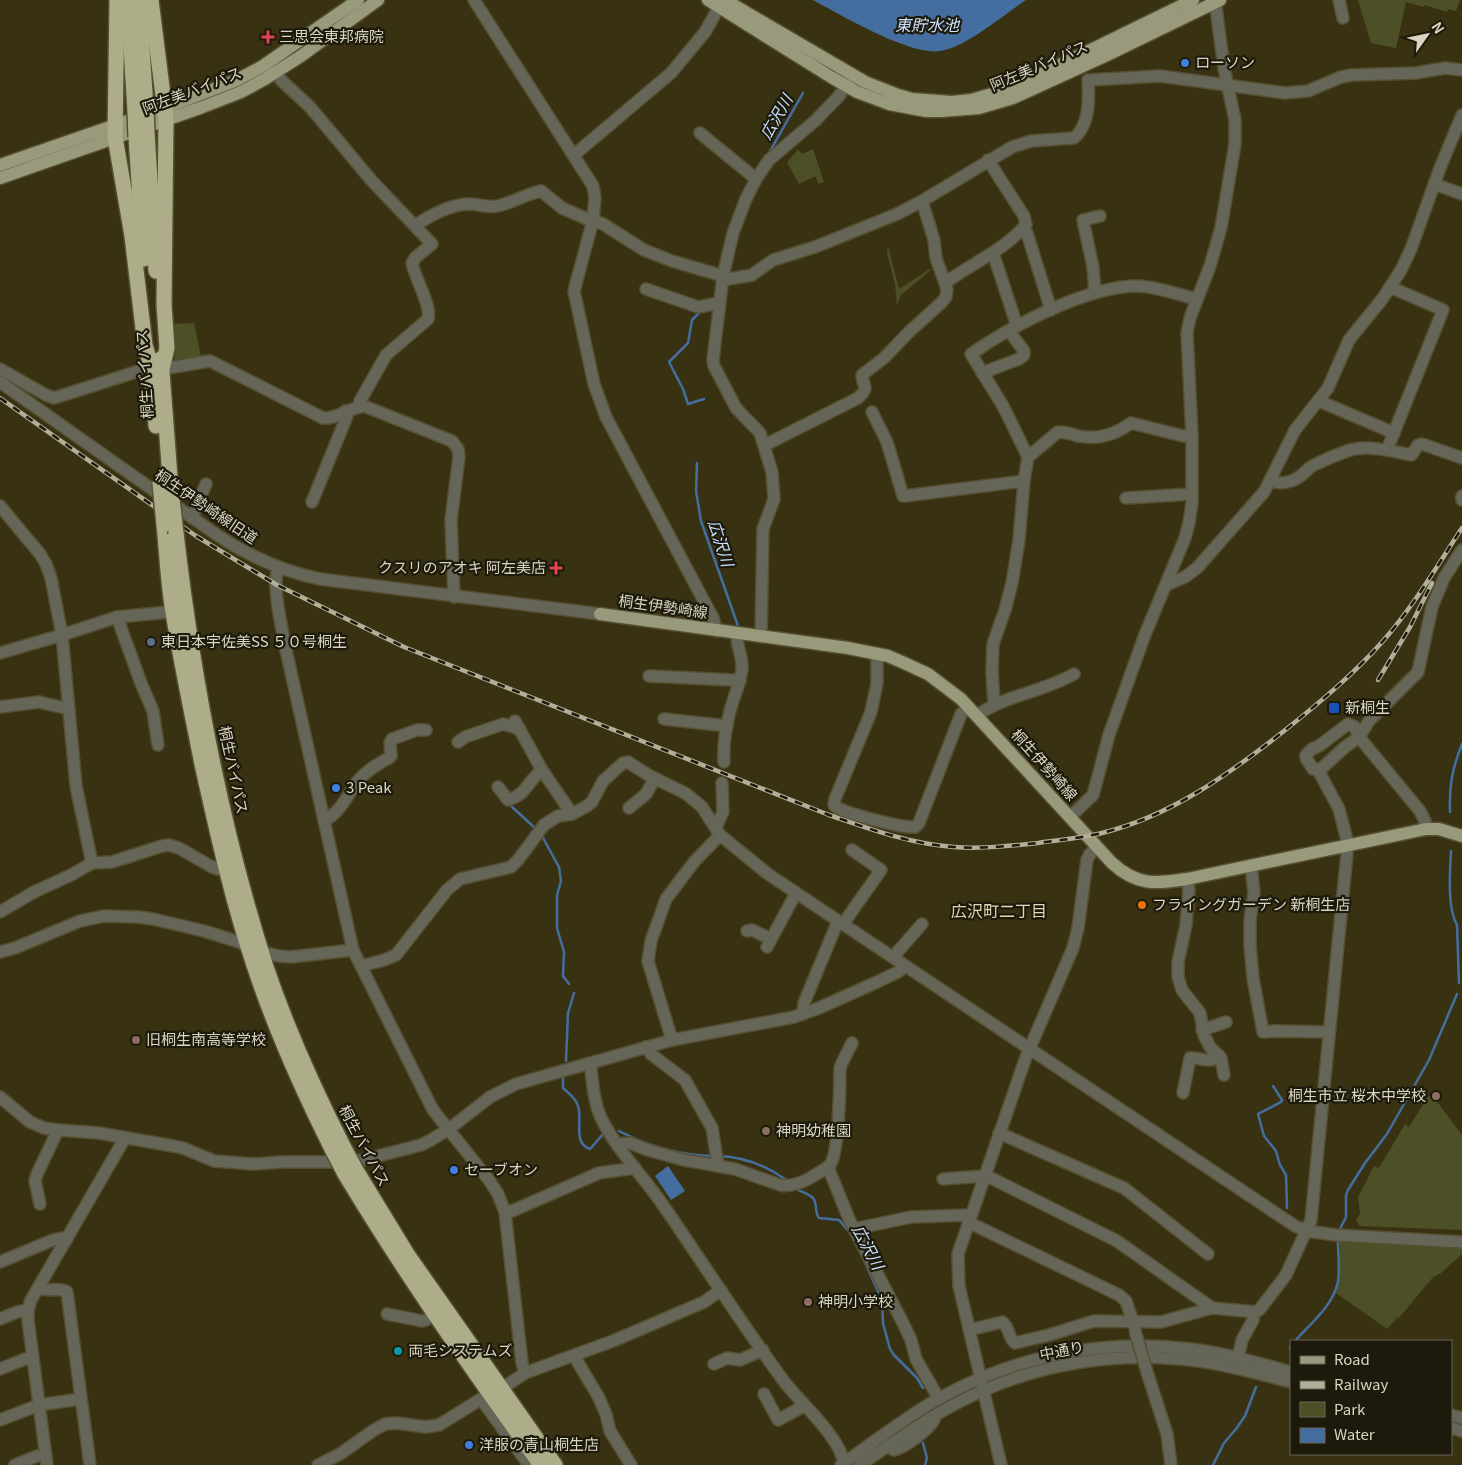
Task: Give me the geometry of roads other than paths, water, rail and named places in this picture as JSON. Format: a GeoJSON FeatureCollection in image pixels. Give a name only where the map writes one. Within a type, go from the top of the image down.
{"type":"FeatureCollection","features":[{"type":"Feature","properties":{"kind":"highway"},"geometry":{"type":"LineString","coordinates":[[117,0],[116,131],[132,236],[145,345],[157,369]]}},
{"type":"Feature","properties":{"kind":"highway","name":"桐生バイパス"},"geometry":{"type":"LineString","coordinates":[[128,0],[142,135],[166,486],[188,695],[226,869],[255,949]]}},
{"type":"Feature","properties":{"kind":"highway","name":"桐生バイパス"},"geometry":{"type":"LineString","coordinates":[[138,0],[140,110]]}},
{"type":"Feature","properties":{"kind":"highway"},"geometry":{"type":"LineString","coordinates":[[151,0],[158,66],[166,114],[164,305],[167,348],[157,369]]}},
{"type":"Feature","properties":{"kind":"highway","name":"桐生バイパス"},"geometry":{"type":"LineString","coordinates":[[179,611],[255,949],[253,964],[278,1033],[301,1085],[351,1173],[377,1228],[541,1465]]}},
{"type":"Feature","properties":{"kind":"highway","name":"桐生バイパス"},"geometry":{"type":"LineString","coordinates":[[351,1173],[407,1254],[491,1394],[555,1465]]}},
{"type":"Feature","properties":{"kind":"main road","name":"阿左美バイパス"},"geometry":{"type":"LineString","coordinates":[[166,114],[256,70],[358,0]]}},
{"type":"Feature","properties":{"kind":"main road","name":"阿左美バイパス"},"geometry":{"type":"LineString","coordinates":[[0,165],[240,92],[276,72],[378,0]]}},
{"type":"Feature","properties":{"kind":"main road","name":"阿左美バイパス"},"geometry":{"type":"LineString","coordinates":[[849,80],[912,99],[939,102],[971,100],[1025,83],[1193,0]]}},
{"type":"Feature","properties":{"kind":"main road","name":"阿左美バイパス"},"geometry":{"type":"LineString","coordinates":[[717,2],[849,80],[876,100],[926,111],[956,110],[991,105],[1034,88],[1216,1]]}},
{"type":"Feature","properties":{"kind":"main road","name":"阿左美バイパス"},"geometry":{"type":"LineString","coordinates":[[0,178],[116,131]]}},
{"type":"Feature","properties":{"kind":"main road","name":"桐生伊勢崎線"},"geometry":{"type":"LineString","coordinates":[[600,614],[877,653],[928,674],[973,711],[1122,872],[1139,880],[1164,883],[1188,879],[1426,829],[1439,829],[1462,836]]}},
{"type":"Feature","properties":{"kind":"street"},"geometry":{"type":"LineString","coordinates":[[474,0],[574,155],[594,190],[593,220],[574,291],[594,384],[604,412],[713,618],[717,631]]}},
{"type":"Feature","properties":{"kind":"street"},"geometry":{"type":"LineString","coordinates":[[1339,0],[1343,18]]}},
{"type":"Feature","properties":{"kind":"street"},"geometry":{"type":"LineString","coordinates":[[1070,817],[1093,795],[1109,735],[1144,637],[1184,538],[1190,515],[1192,436],[1187,333],[1222,225],[1235,144],[1235,120],[1227,85],[1216,1]]}},
{"type":"Feature","properties":{"kind":"street"},"geometry":{"type":"LineString","coordinates":[[574,155],[671,73],[705,32],[717,2]]}},
{"type":"Feature","properties":{"kind":"street"},"geometry":{"type":"LineString","coordinates":[[416,226],[432,215],[451,208],[466,204],[488,207],[499,206],[541,190],[562,208],[603,224],[626,240],[654,255],[722,278],[752,275],[773,260],[822,244],[890,217],[922,201],[988,160],[1021,143],[1074,138],[1086,116],[1089,95],[1088,80],[1160,76],[1285,92],[1308,91],[1341,77],[1352,75],[1416,73],[1445,68],[1462,70]]}},
{"type":"Feature","properties":{"kind":"street"},"geometry":{"type":"LineString","coordinates":[[276,72],[282,81],[310,107],[372,181],[432,244],[412,262],[420,288],[430,310],[428,319],[386,355],[360,401],[360,406]]}},
{"type":"Feature","properties":{"kind":"street"},"geometry":{"type":"LineString","coordinates":[[761,636],[763,529],[774,499],[772,472],[760,433],[733,404],[714,366],[713,360],[722,278],[738,217],[756,179],[769,160],[816,120],[839,96],[849,80]]}},
{"type":"Feature","properties":{"kind":"street"},"geometry":{"type":"LineString","coordinates":[[1166,585],[1185,577],[1200,564],[1253,506],[1270,481],[1295,430],[1328,388],[1349,340],[1401,270],[1411,249],[1434,184],[1462,116]]}},
{"type":"Feature","properties":{"kind":"street"},"geometry":{"type":"LineString","coordinates":[[700,133],[756,179]]}},
{"type":"Feature","properties":{"kind":"street"},"geometry":{"type":"LineString","coordinates":[[945,283],[1006,244],[1026,225],[1026,220],[988,160]]}},
{"type":"Feature","properties":{"kind":"street"},"geometry":{"type":"LineString","coordinates":[[1434,184],[1462,194]]}},
{"type":"Feature","properties":{"kind":"street"},"geometry":{"type":"LineString","coordinates":[[765,445],[858,398],[866,387],[862,375],[884,358],[942,302],[946,293],[945,283],[936,258],[934,240],[922,201]]}},
{"type":"Feature","properties":{"kind":"street"},"geometry":{"type":"LineString","coordinates":[[1095,292],[1093,267],[1083,220],[1100,216]]}},
{"type":"Feature","properties":{"kind":"street"},"geometry":{"type":"LineString","coordinates":[[1023,228],[1027,233],[1051,310]]}},
{"type":"Feature","properties":{"kind":"street"},"geometry":{"type":"LineString","coordinates":[[982,373],[1019,359],[1024,355],[1024,351],[1013,328],[995,258],[992,254]]}},
{"type":"Feature","properties":{"kind":"street"},"geometry":{"type":"LineString","coordinates":[[994,704],[993,644],[1012,583],[1019,540],[1028,457],[1003,406],[971,354],[1013,328],[1095,292],[1138,286],[1197,299]]}},
{"type":"Feature","properties":{"kind":"street"},"geometry":{"type":"LineString","coordinates":[[1387,450],[1443,310],[1390,287]]}},
{"type":"Feature","properties":{"kind":"street"},"geometry":{"type":"LineString","coordinates":[[646,289],[698,307],[719,303]]}},
{"type":"Feature","properties":{"kind":"street"},"geometry":{"type":"LineString","coordinates":[[0,368],[46,396],[54,398],[142,370],[210,361],[323,418],[333,417],[360,406],[370,408],[452,441],[458,449],[459,457],[451,520],[454,597]]}},
{"type":"Feature","properties":{"kind":"street","name":"桐生伊勢崎線旧道"},"geometry":{"type":"LineString","coordinates":[[0,382],[234,547],[278,568],[320,579],[600,614]]}},
{"type":"Feature","properties":{"kind":"street"},"geometry":{"type":"LineString","coordinates":[[1319,401],[1394,433]]}},
{"type":"Feature","properties":{"kind":"street"},"geometry":{"type":"LineString","coordinates":[[312,502],[347,416],[345,411]]}},
{"type":"Feature","properties":{"kind":"street"},"geometry":{"type":"LineString","coordinates":[[872,412],[887,442],[902,496],[1024,481]]}},
{"type":"Feature","properties":{"kind":"street"},"geometry":{"type":"LineString","coordinates":[[1028,457],[1058,432],[1086,437],[1100,437],[1118,432],[1132,423],[1183,436],[1192,436]]}},
{"type":"Feature","properties":{"kind":"street"},"geometry":{"type":"LineString","coordinates":[[1270,481],[1289,482],[1302,475],[1314,465],[1349,451],[1363,448],[1411,454],[1418,445],[1422,444],[1462,458]]}},
{"type":"Feature","properties":{"kind":"street"},"geometry":{"type":"LineString","coordinates":[[192,518],[206,484]]}},
{"type":"Feature","properties":{"kind":"street"},"geometry":{"type":"LineString","coordinates":[[1126,498],[1192,494]]}},
{"type":"Feature","properties":{"kind":"street"},"geometry":{"type":"LineString","coordinates":[[0,506],[40,554],[51,578],[62,635],[76,786],[92,863]]}},
{"type":"Feature","properties":{"kind":"street"},"geometry":{"type":"LineString","coordinates":[[1318,770],[1359,737],[1368,721],[1418,672],[1432,607],[1444,578],[1462,550]]}},
{"type":"Feature","properties":{"kind":"street"},"geometry":{"type":"LineString","coordinates":[[278,568],[276,575],[277,590],[283,634],[353,950],[430,1103],[498,1194],[505,1212],[522,1363],[525,1372]]}},
{"type":"Feature","properties":{"kind":"street"},"geometry":{"type":"LineString","coordinates":[[0,653],[117,617],[179,611]]}},
{"type":"Feature","properties":{"kind":"street"},"geometry":{"type":"LineString","coordinates":[[117,617],[153,711],[158,745]]}},
{"type":"Feature","properties":{"kind":"street"},"geometry":{"type":"LineString","coordinates":[[724,762],[723,754],[727,726],[730,710],[740,681],[742,665],[737,634]]}},
{"type":"Feature","properties":{"kind":"street"},"geometry":{"type":"LineString","coordinates":[[877,653],[877,683],[871,712],[835,799],[834,807],[858,815],[915,827],[919,823],[961,714],[1059,683],[1074,674]]}},
{"type":"Feature","properties":{"kind":"street"},"geometry":{"type":"LineString","coordinates":[[649,676],[740,681]]}},
{"type":"Feature","properties":{"kind":"street"},"geometry":{"type":"LineString","coordinates":[[0,708],[39,702],[68,709]]}},
{"type":"Feature","properties":{"kind":"street"},"geometry":{"type":"LineString","coordinates":[[664,719],[727,726]]}},
{"type":"Feature","properties":{"kind":"street"},"geometry":{"type":"LineString","coordinates":[[458,742],[465,737],[503,724],[517,725],[542,770],[570,808],[572,814]]}},
{"type":"Feature","properties":{"kind":"street"},"geometry":{"type":"LineString","coordinates":[[969,1330],[1002,1322],[1006,1325],[1015,1343],[1094,1321],[1134,1326],[1161,1322],[1212,1308],[1254,1312],[1260,1309],[1286,1275],[1311,1220],[1347,845],[1339,808],[1318,770],[1312,768],[1306,758],[1306,754],[1348,724],[1355,727],[1359,737],[1420,811],[1425,821],[1426,829]]}},
{"type":"Feature","properties":{"kind":"street"},"geometry":{"type":"LineString","coordinates":[[324,821],[346,801],[356,783],[366,772],[391,756],[390,743],[392,739],[417,730],[426,730]]}},
{"type":"Feature","properties":{"kind":"street"},"geometry":{"type":"LineString","coordinates":[[361,966],[396,955],[447,890],[460,879],[511,867],[544,826],[558,816],[572,814],[592,802],[602,781],[625,761],[685,793],[695,801],[718,831],[768,874],[1287,1221],[1307,1231],[1462,1242]]}},
{"type":"Feature","properties":{"kind":"street"},"geometry":{"type":"LineString","coordinates":[[498,787],[508,800],[513,799],[522,793],[542,770]]}},
{"type":"Feature","properties":{"kind":"street"},"geometry":{"type":"LineString","coordinates":[[629,808],[646,794],[655,778]]}},
{"type":"Feature","properties":{"kind":"street"},"geometry":{"type":"LineString","coordinates":[[672,1040],[648,961],[651,941],[666,899],[718,831],[723,812],[722,783]]}},
{"type":"Feature","properties":{"kind":"street"},"geometry":{"type":"LineString","coordinates":[[0,912],[34,892],[92,863],[112,862],[162,846],[169,845],[178,848],[212,867],[226,869]]}},
{"type":"Feature","properties":{"kind":"street"},"geometry":{"type":"LineString","coordinates":[[1001,1465],[959,1286],[957,1264],[961,1241],[999,1133],[1030,1050],[1073,948],[1078,928],[1087,860],[1097,847]]}},
{"type":"Feature","properties":{"kind":"street"},"geometry":{"type":"LineString","coordinates":[[803,1014],[804,1004],[841,923],[881,870],[852,850]]}},
{"type":"Feature","properties":{"kind":"street"},"geometry":{"type":"LineString","coordinates":[[1251,865],[1254,893],[1250,920],[1250,945],[1263,1032],[1329,1032]]}},
{"type":"Feature","properties":{"kind":"street"},"geometry":{"type":"LineString","coordinates":[[1188,879],[1186,925],[1178,962],[1178,977],[1182,990],[1200,1013],[1202,1030],[1210,1047],[1222,1060],[1224,1075]]}},
{"type":"Feature","properties":{"kind":"street"},"geometry":{"type":"LineString","coordinates":[[747,931],[752,930],[769,943],[796,893]]}},
{"type":"Feature","properties":{"kind":"street"},"geometry":{"type":"LineString","coordinates":[[0,952],[15,948],[80,921],[104,916],[153,919],[291,958],[353,950]]}},
{"type":"Feature","properties":{"kind":"street"},"geometry":{"type":"LineString","coordinates":[[893,957],[922,924]]}},
{"type":"Feature","properties":{"kind":"street"},"geometry":{"type":"LineString","coordinates":[[0,1097],[30,1122],[44,1128],[99,1133],[183,1148],[214,1161],[253,1164],[362,1160],[421,1145],[449,1129],[487,1099],[500,1091],[524,1081],[672,1040],[774,1022],[803,1014],[877,982],[898,972],[905,966]]}},
{"type":"Feature","properties":{"kind":"street"},"geometry":{"type":"LineString","coordinates":[[1202,1030],[1226,1022]]}},
{"type":"Feature","properties":{"kind":"street"},"geometry":{"type":"LineString","coordinates":[[617,1144],[630,1143],[684,1160],[717,1158],[735,1169],[774,1184],[786,1186],[804,1181],[828,1166],[833,1159],[839,1114],[840,1068],[852,1043]]}},
{"type":"Feature","properties":{"kind":"street"},"geometry":{"type":"LineString","coordinates":[[646,1047],[651,1054],[686,1080],[712,1128],[717,1158]]}},
{"type":"Feature","properties":{"kind":"street"},"geometry":{"type":"LineString","coordinates":[[1183,1093],[1190,1058],[1209,1061],[1219,1056]]}},
{"type":"Feature","properties":{"kind":"street"},"geometry":{"type":"LineString","coordinates":[[590,1063],[592,1086],[597,1106],[617,1144],[666,1209],[783,1381],[821,1424],[841,1452],[843,1464]]}},
{"type":"Feature","properties":{"kind":"street"},"geometry":{"type":"LineString","coordinates":[[40,1204],[37,1196],[37,1174],[58,1130]]}},
{"type":"Feature","properties":{"kind":"street"},"geometry":{"type":"LineString","coordinates":[[999,1133],[1124,1188],[1208,1254]]}},
{"type":"Feature","properties":{"kind":"street"},"geometry":{"type":"LineString","coordinates":[[46,1460],[32,1360],[28,1310],[125,1138]]}},
{"type":"Feature","properties":{"kind":"street"},"geometry":{"type":"LineString","coordinates":[[828,1166],[843,1206],[903,1323],[911,1340],[916,1359],[939,1399]]}},
{"type":"Feature","properties":{"kind":"street"},"geometry":{"type":"LineString","coordinates":[[505,1212],[512,1212],[599,1173],[635,1168]]}},
{"type":"Feature","properties":{"kind":"street"},"geometry":{"type":"LineString","coordinates":[[943,1179],[984,1176],[1118,1241],[1212,1308]]}},
{"type":"Feature","properties":{"kind":"street"},"geometry":{"type":"LineString","coordinates":[[854,1229],[911,1217],[969,1219],[1126,1301],[1167,1434],[1171,1465]]}},
{"type":"Feature","properties":{"kind":"street"},"geometry":{"type":"LineString","coordinates":[[0,1262],[53,1240],[67,1239]]}},
{"type":"Feature","properties":{"kind":"street"},"geometry":{"type":"LineString","coordinates":[[39,1288],[67,1292],[90,1465]]}},
{"type":"Feature","properties":{"kind":"street"},"geometry":{"type":"LineString","coordinates":[[318,1465],[340,1454],[379,1426],[391,1423],[432,1426],[448,1421],[525,1372],[613,1341],[704,1302],[721,1290]]}},
{"type":"Feature","properties":{"kind":"street"},"geometry":{"type":"LineString","coordinates":[[0,1319],[28,1310]]}},
{"type":"Feature","properties":{"kind":"street"},"geometry":{"type":"LineString","coordinates":[[1238,1358],[1242,1340],[1254,1320],[1254,1312]]}},
{"type":"Feature","properties":{"kind":"street"},"geometry":{"type":"LineString","coordinates":[[387,1314],[422,1321],[435,1314]]}},
{"type":"Feature","properties":{"kind":"street","name":"中通り"},"geometry":{"type":"LineString","coordinates":[[843,1464],[939,1399],[980,1378],[1041,1357],[1100,1348],[1135,1346],[1174,1348],[1238,1358],[1290,1372]]}},
{"type":"Feature","properties":{"kind":"street"},"geometry":{"type":"LineString","coordinates":[[714,1364],[727,1358],[740,1360],[763,1350]]}},
{"type":"Feature","properties":{"kind":"street"},"geometry":{"type":"LineString","coordinates":[[574,1356],[598,1396],[612,1435],[630,1465]]}},
{"type":"Feature","properties":{"kind":"street","name":"中通り"},"geometry":{"type":"LineString","coordinates":[[860,1465],[937,1414],[982,1390],[1045,1369],[1092,1360],[1134,1356],[1212,1363],[1290,1382]]}},
{"type":"Feature","properties":{"kind":"street"},"geometry":{"type":"LineString","coordinates":[[0,1369],[25,1359],[32,1360]]}},
{"type":"Feature","properties":{"kind":"street"},"geometry":{"type":"LineString","coordinates":[[491,1394],[529,1465]]}},
{"type":"Feature","properties":{"kind":"street"},"geometry":{"type":"LineString","coordinates":[[764,1394],[778,1420],[804,1406]]}},
{"type":"Feature","properties":{"kind":"street"},"geometry":{"type":"LineString","coordinates":[[0,1420],[39,1405],[81,1399]]}},
{"type":"Feature","properties":{"kind":"street"},"geometry":{"type":"LineString","coordinates":[[15,1465],[37,1456],[46,1460]]}},
{"type":"Feature","properties":{"kind":"water","name":"東貯水池"},"geometry":{"type":"Polygon","coordinates":[[[813,0],[1026,0],[962,43],[940,51],[927,51],[894,41],[876,33],[813,0]]]}},
{"type":"Feature","properties":{"kind":"water"},"geometry":{"type":"Polygon","coordinates":[[[668,1166],[685,1191],[671,1200],[655,1176],[668,1166]]]}},
{"type":"Feature","properties":{"kind":"waterway","name":"広沢川"},"geometry":{"type":"LineString","coordinates":[[769,153],[803,93]]}},
{"type":"Feature","properties":{"kind":"waterway"},"geometry":{"type":"LineString","coordinates":[[701,311],[692,320],[688,343],[669,362],[683,389],[688,404],[704,399]]}},
{"type":"Feature","properties":{"kind":"waterway","name":"広沢川"},"geometry":{"type":"LineString","coordinates":[[697,463],[696,491],[701,521],[738,626]]}},
{"type":"Feature","properties":{"kind":"waterway"},"geometry":{"type":"LineString","coordinates":[[1450,812],[1452,778],[1462,744]]}},
{"type":"Feature","properties":{"kind":"waterway"},"geometry":{"type":"LineString","coordinates":[[525,797],[533,788]]}},
{"type":"Feature","properties":{"kind":"waterway"},"geometry":{"type":"LineString","coordinates":[[511,805],[536,829]]}},
{"type":"Feature","properties":{"kind":"waterway"},"geometry":{"type":"LineString","coordinates":[[542,836],[559,867],[561,881],[557,895],[557,928],[564,952],[563,976],[569,984]]}},
{"type":"Feature","properties":{"kind":"waterway"},"geometry":{"type":"LineString","coordinates":[[1451,851],[1450,899],[1457,925],[1459,983]]}},
{"type":"Feature","properties":{"kind":"waterway","name":"広沢川"},"geometry":{"type":"LineString","coordinates":[[566,1061],[568,1013],[574,993]]}},
{"type":"Feature","properties":{"kind":"waterway"},"geometry":{"type":"LineString","coordinates":[[1340,1229],[1346,1217],[1346,1195],[1348,1190],[1387,1134],[1429,1060],[1457,994]]}},
{"type":"Feature","properties":{"kind":"waterway","name":"広沢川"},"geometry":{"type":"LineString","coordinates":[[563,1076],[563,1088],[574,1098],[578,1106],[581,1142],[590,1149],[604,1133]]}},
{"type":"Feature","properties":{"kind":"waterway"},"geometry":{"type":"LineString","coordinates":[[1273,1086],[1282,1100],[1281,1102],[1258,1114],[1264,1136],[1276,1151],[1280,1165],[1286,1175],[1287,1208]]}},
{"type":"Feature","properties":{"kind":"waterway","name":"広沢川"},"geometry":{"type":"LineString","coordinates":[[619,1131],[665,1149],[713,1156]]}},
{"type":"Feature","properties":{"kind":"waterway","name":"広沢川"},"geometry":{"type":"LineString","coordinates":[[719,1156],[737,1158],[754,1163],[785,1179]]}},
{"type":"Feature","properties":{"kind":"waterway","name":"広沢川"},"geometry":{"type":"LineString","coordinates":[[798,1190],[813,1198],[819,1218],[839,1220],[850,1233]]}},
{"type":"Feature","properties":{"kind":"waterway"},"geometry":{"type":"LineString","coordinates":[[1296,1340],[1321,1314],[1336,1290],[1339,1271],[1338,1242]]}},
{"type":"Feature","properties":{"kind":"waterway","name":"広沢川"},"geometry":{"type":"LineString","coordinates":[[862,1256],[882,1300],[883,1323],[890,1349],[917,1378],[923,1388]]}},
{"type":"Feature","properties":{"kind":"waterway"},"geometry":{"type":"LineString","coordinates":[[1213,1465],[1224,1443],[1245,1416],[1256,1387]]}},
{"type":"Feature","properties":{"kind":"waterway","name":"広沢川"},"geometry":{"type":"LineString","coordinates":[[923,1443],[927,1458],[925,1465]]}},
{"type":"Feature","properties":{"kind":"railway"},"geometry":{"type":"LineString","coordinates":[[0,398],[196,536],[277,585],[404,647],[829,815],[922,843],[964,848],[1017,845],[1102,833],[1152,816],[1175,805],[1220,778],[1284,731],[1360,665],[1383,641],[1404,614],[1462,528]]}},
{"type":"Feature","properties":{"kind":"railway"},"geometry":{"type":"LineString","coordinates":[[1378,680],[1410,627],[1432,583]]}},
{"type":"Feature","properties":{"kind":"place","name":"三思会東邦病院"},"geometry":{"type":"Point","coordinates":[268,37]}},
{"type":"Feature","properties":{"kind":"place","name":"ローソン"},"geometry":{"type":"Point","coordinates":[1185,63]}},
{"type":"Feature","properties":{"kind":"place","name":"クスリのアオキ 阿左美店"},"geometry":{"type":"Point","coordinates":[556,568]}},
{"type":"Feature","properties":{"kind":"place","name":"東日本宇佐美SS ５０号桐生"},"geometry":{"type":"Point","coordinates":[151,642]}},
{"type":"Feature","properties":{"kind":"place","name":"新桐生"},"geometry":{"type":"Point","coordinates":[1334,708]}},
{"type":"Feature","properties":{"kind":"place","name":"3 Peak"},"geometry":{"type":"Point","coordinates":[336,788]}},
{"type":"Feature","properties":{"kind":"place","name":"フライングガーデン 新桐生店"},"geometry":{"type":"Point","coordinates":[1142,905]}},
{"type":"Feature","properties":{"kind":"place","name":"旧桐生南高等学校"},"geometry":{"type":"Point","coordinates":[136,1040]}},
{"type":"Feature","properties":{"kind":"place","name":"桐生市立 桜木中学校"},"geometry":{"type":"Point","coordinates":[1436,1096]}},
{"type":"Feature","properties":{"kind":"place","name":"神明幼稚園"},"geometry":{"type":"Point","coordinates":[766,1131]}},
{"type":"Feature","properties":{"kind":"place","name":"セーブオン"},"geometry":{"type":"Point","coordinates":[454,1170]}},
{"type":"Feature","properties":{"kind":"place","name":"神明小学校"},"geometry":{"type":"Point","coordinates":[808,1302]}},
{"type":"Feature","properties":{"kind":"place","name":"両毛システムズ"},"geometry":{"type":"Point","coordinates":[398,1351]}},
{"type":"Feature","properties":{"kind":"place","name":"洋服の青山桐生店"},"geometry":{"type":"Point","coordinates":[469,1445]}},
{"type":"Feature","properties":{"kind":"district","name":"広沢町二丁目"},"geometry":{"type":"Point","coordinates":[999,911]}}]}
